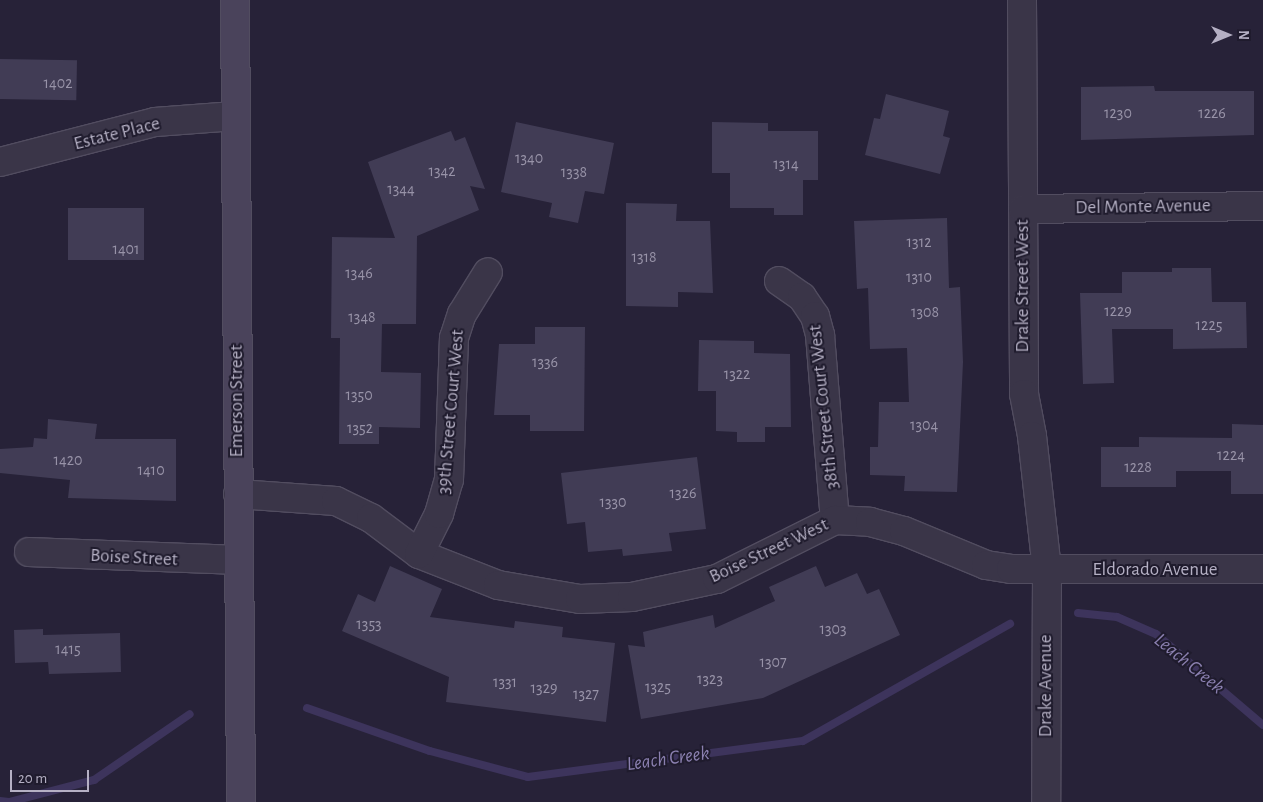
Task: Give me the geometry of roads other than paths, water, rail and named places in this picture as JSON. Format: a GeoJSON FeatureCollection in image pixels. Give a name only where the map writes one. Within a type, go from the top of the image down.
{"type":"FeatureCollection","features":[{"type":"Feature","properties":{"kind":"main road","name":"Emerson Street"},"geometry":{"type":"LineString","coordinates":[[234,0],[241,802]]}},
{"type":"Feature","properties":{"kind":"street","name":"Drake Street West"},"geometry":{"type":"LineString","coordinates":[[1022,0],[1024,394],[1035,455],[1047,570]]}},
{"type":"Feature","properties":{"kind":"street","name":"Estate Place"},"geometry":{"type":"LineString","coordinates":[[0,162],[155,122],[235,116]]}},
{"type":"Feature","properties":{"kind":"street","name":"Del Monte Avenue"},"geometry":{"type":"LineString","coordinates":[[1023,209],[1263,206]]}},
{"type":"Feature","properties":{"kind":"street","name":"39th Street Court West"},"geometry":{"type":"LineString","coordinates":[[419,554],[439,514],[448,480],[454,338],[462,314],[488,272]]}},
{"type":"Feature","properties":{"kind":"street","name":"38th Street Court West"},"geometry":{"type":"LineString","coordinates":[[779,281],[802,297],[815,316],[820,335],[835,520]]}},
{"type":"Feature","properties":{"kind":"street","name":"Boise Street West"},"geometry":{"type":"LineString","coordinates":[[238,494],[336,501],[371,518],[419,554],[498,585],[580,599],[632,597],[717,579],[835,520],[870,522],[904,531],[986,565],[1047,570]]}},
{"type":"Feature","properties":{"kind":"street","name":"Boise Street"},"geometry":{"type":"LineString","coordinates":[[29,552],[239,560]]}},
{"type":"Feature","properties":{"kind":"street","name":"Eldorado Avenue"},"geometry":{"type":"LineString","coordinates":[[1047,570],[1263,569]]}},
{"type":"Feature","properties":{"kind":"street","name":"Drake Avenue"},"geometry":{"type":"LineString","coordinates":[[1046,802],[1047,570]]}},
{"type":"Feature","properties":{"kind":"waterway","name":"Leach Creek"},"geometry":{"type":"LineString","coordinates":[[1078,613],[1117,617],[1156,634],[1263,725]]}},
{"type":"Feature","properties":{"kind":"waterway","name":"Leach Creek"},"geometry":{"type":"LineString","coordinates":[[307,708],[430,751],[528,777],[803,741],[1010,624]]}},
{"type":"Feature","properties":{"kind":"waterway","name":"Leach Creek"},"geometry":{"type":"LineString","coordinates":[[0,801],[9,802],[94,780],[190,714]]}}]}
